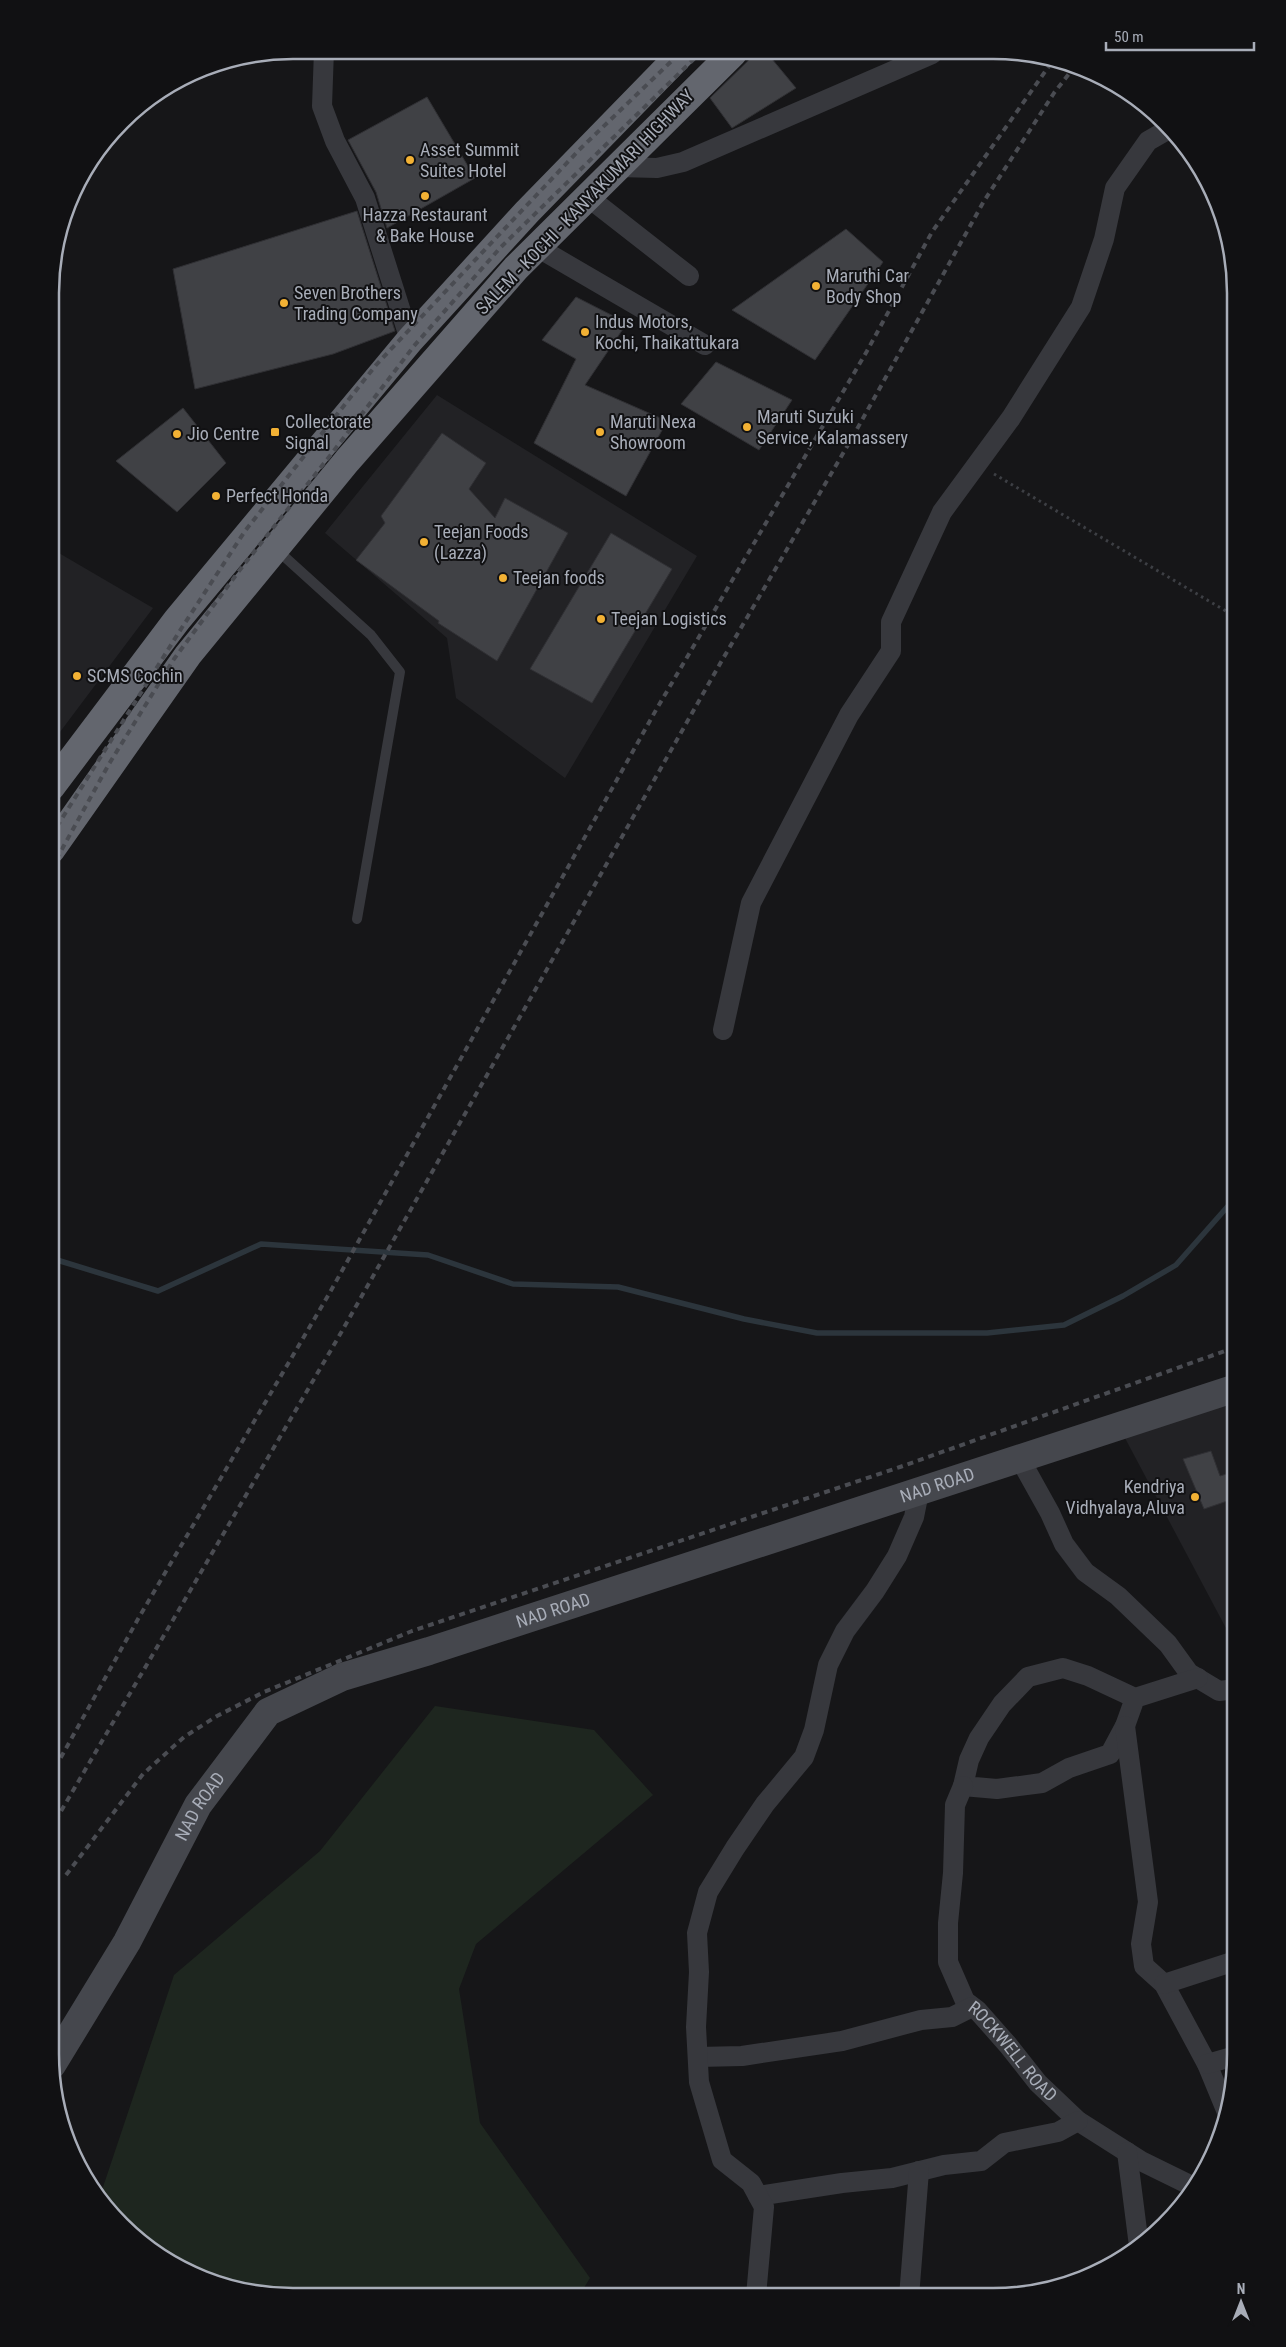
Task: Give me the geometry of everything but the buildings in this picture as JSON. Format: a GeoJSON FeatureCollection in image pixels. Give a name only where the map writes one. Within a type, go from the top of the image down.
{"type":"FeatureCollection","features":[{"type":"Feature","properties":{"kind":"highway","name":"SALEM - KOCHI - KANYAKUMARI HIGHWAY"},"geometry":{"type":"LineString","coordinates":[[59,778],[177,620],[410,340],[527,212],[676,59]]}},
{"type":"Feature","properties":{"kind":"highway","name":"SALEM - KOCHI - KANYAKUMARI HIGHWAY"},"geometry":{"type":"LineString","coordinates":[[59,839],[188,656],[347,461],[516,268],[727,59]]}},
{"type":"Feature","properties":{"kind":"street"},"geometry":{"type":"LineString","coordinates":[[324,59],[322,106],[335,141],[365,198],[410,340]]}},
{"type":"Feature","properties":{"kind":"street"},"geometry":{"type":"LineString","coordinates":[[618,168],[657,168],[683,162],[920,59]]}},
{"type":"Feature","properties":{"kind":"street"},"geometry":{"type":"LineString","coordinates":[[723,1030],[751,903],[849,714],[891,651],[891,622],[942,512],[1011,418],[1081,306],[1104,239],[1115,188],[1148,141],[1163,132]]}},
{"type":"Feature","properties":{"kind":"street"},"geometry":{"type":"LineString","coordinates":[[588,196],[689,276]]}},
{"type":"Feature","properties":{"kind":"street"},"geometry":{"type":"LineString","coordinates":[[537,247],[705,345]]}},
{"type":"Feature","properties":{"kind":"street","name":"NAD ROAD"},"geometry":{"type":"LineString","coordinates":[[59,2053],[127,1942],[198,1805],[268,1712],[342,1676],[429,1651],[1227,1391]]}},
{"type":"Feature","properties":{"kind":"street"},"geometry":{"type":"LineString","coordinates":[[1020,1459],[1050,1513],[1064,1544],[1085,1572],[1118,1596],[1168,1644],[1189,1673],[1219,1691],[1227,1690]]}},
{"type":"Feature","properties":{"kind":"street"},"geometry":{"type":"LineString","coordinates":[[757,2288],[764,2207],[751,2182],[722,2160],[699,2082],[696,2027],[699,1972],[697,1933],[708,1892],[765,1804],[804,1758],[814,1730],[828,1666],[845,1631],[896,1556],[914,1517],[919,1492]]}},
{"type":"Feature","properties":{"kind":"street","name":"ROCKWELL ROAD"},"geometry":{"type":"LineString","coordinates":[[1135,1698],[1088,1676],[1063,1668],[1028,1677],[1002,1704],[979,1738],[969,1760],[955,1805],[953,1873],[948,1923],[948,1962],[965,2001],[1008,2045],[1038,2083],[1078,2122],[1126,2152],[1188,2185]]}},
{"type":"Feature","properties":{"kind":"street"},"geometry":{"type":"LineString","coordinates":[[962,1786],[998,1790],[1042,1783],[1069,1768],[1110,1754],[1125,1726],[1135,1698],[1198,1678]]}},
{"type":"Feature","properties":{"kind":"street"},"geometry":{"type":"LineString","coordinates":[[1125,1726],[1148,1902],[1141,1944],[1144,1966],[1164,1984],[1207,2064],[1223,2102]]}},
{"type":"Feature","properties":{"kind":"street"},"geometry":{"type":"LineString","coordinates":[[1164,1984],[1227,1964]]}},
{"type":"Feature","properties":{"kind":"street"},"geometry":{"type":"LineString","coordinates":[[698,2057],[742,2056],[842,2042],[921,2020],[952,2017],[972,2007]]}},
{"type":"Feature","properties":{"kind":"street"},"geometry":{"type":"LineString","coordinates":[[1207,2064],[1227,2058]]}},
{"type":"Feature","properties":{"kind":"street"},"geometry":{"type":"LineString","coordinates":[[758,2196],[842,2182],[892,2178],[944,2165],[981,2161],[1004,2143],[1058,2132],[1078,2122]]}},
{"type":"Feature","properties":{"kind":"street"},"geometry":{"type":"LineString","coordinates":[[1126,2152],[1138,2238]]}},
{"type":"Feature","properties":{"kind":"street"},"geometry":{"type":"LineString","coordinates":[[909,2288],[919,2171]]}},
{"type":"Feature","properties":{"kind":"lane"},"geometry":{"type":"LineString","coordinates":[[276,549],[371,635],[400,672],[357,919]]}},
{"type":"Feature","properties":{"kind":"path"},"geometry":{"type":"LineString","coordinates":[[976,464],[1227,612]]}},
{"type":"Feature","properties":{"kind":"shaded area"},"geometry":{"type":"Polygon","coordinates":[[[437,395],[697,556],[565,778],[456,698],[447,638],[325,533],[437,395]]]}},
{"type":"Feature","properties":{"kind":"shaded area","name":"SCMS Cochin"},"geometry":{"type":"Polygon","coordinates":[[[59,553],[153,608],[59,733],[59,553]]]}},
{"type":"Feature","properties":{"kind":"shaded area","name":"Kendriya Vidhyalaya,Aluva"},"geometry":{"type":"Polygon","coordinates":[[[1227,1404],[1227,1630],[1125,1438],[1227,1404]]]}},
{"type":"Feature","properties":{"kind":"shaded area"},"geometry":{"type":"Polygon","coordinates":[[[435,1706],[594,1730],[653,1795],[476,1944],[459,1989],[480,2123],[590,2278],[584,2288],[277,2288],[247,2284],[217,2276],[189,2264],[163,2249],[127,2220],[102,2190],[174,1975],[320,1851],[435,1706]]]}},
{"type":"Feature","properties":{"kind":"waterway"},"geometry":{"type":"LineString","coordinates":[[59,1261],[158,1291],[261,1244],[428,1255],[513,1284],[618,1287],[744,1319],[817,1333],[987,1333],[1064,1325],[1123,1296],[1176,1265],[1227,1207]]}},
{"type":"Feature","properties":{"kind":"railway"},"geometry":{"type":"LineString","coordinates":[[59,823],[245,531],[376,365],[580,149],[674,59]]}},
{"type":"Feature","properties":{"kind":"railway"},"geometry":{"type":"LineString","coordinates":[[59,855],[109,764],[174,659],[239,571],[414,346],[500,248],[694,59]]}},
{"type":"Feature","properties":{"kind":"railway"},"geometry":{"type":"LineString","coordinates":[[59,1761],[138,1619],[329,1294],[656,710],[867,351],[932,232],[1049,66]]}},
{"type":"Feature","properties":{"kind":"railway"},"geometry":{"type":"LineString","coordinates":[[59,1815],[338,1338],[721,662],[852,438],[984,201],[1054,93],[1071,72]]}},
{"type":"Feature","properties":{"kind":"railway"},"geometry":{"type":"LineString","coordinates":[[66,1875],[143,1774],[184,1737],[217,1716],[264,1692],[412,1631],[900,1467],[1227,1350]]}},
{"type":"Feature","properties":{"kind":"place","name":"Asset Summit Suites Hotel"},"geometry":{"type":"Point","coordinates":[410,160]}},
{"type":"Feature","properties":{"kind":"place","name":"Hazza Restaurant & Bake House"},"geometry":{"type":"Point","coordinates":[425,196]}},
{"type":"Feature","properties":{"kind":"place","name":"Maruthi Car Body Shop"},"geometry":{"type":"Point","coordinates":[816,286]}},
{"type":"Feature","properties":{"kind":"place","name":"Seven Brothers Trading Company"},"geometry":{"type":"Point","coordinates":[284,303]}},
{"type":"Feature","properties":{"kind":"place","name":"Indus Motors, Kochi, Thaikattukara"},"geometry":{"type":"Point","coordinates":[585,332]}},
{"type":"Feature","properties":{"kind":"place","name":"Maruti Suzuki Service, Kalamassery"},"geometry":{"type":"Point","coordinates":[747,427]}},
{"type":"Feature","properties":{"kind":"place","name":"Collectorate Signal"},"geometry":{"type":"Point","coordinates":[275,432]}},
{"type":"Feature","properties":{"kind":"place","name":"Maruti Nexa Showroom"},"geometry":{"type":"Point","coordinates":[600,432]}},
{"type":"Feature","properties":{"kind":"place","name":"Jio Centre"},"geometry":{"type":"Point","coordinates":[177,434]}},
{"type":"Feature","properties":{"kind":"place","name":"Perfect Honda"},"geometry":{"type":"Point","coordinates":[216,496]}},
{"type":"Feature","properties":{"kind":"place","name":"Teejan Foods (Lazza)"},"geometry":{"type":"Point","coordinates":[424,542]}},
{"type":"Feature","properties":{"kind":"place","name":"Teejan foods"},"geometry":{"type":"Point","coordinates":[503,578]}},
{"type":"Feature","properties":{"kind":"place","name":"Teejan Logistics"},"geometry":{"type":"Point","coordinates":[601,619]}},
{"type":"Feature","properties":{"kind":"place","name":"SCMS Cochin"},"geometry":{"type":"Point","coordinates":[77,676]}},
{"type":"Feature","properties":{"kind":"place","name":"Kendriya Vidhyalaya,Aluva"},"geometry":{"type":"Point","coordinates":[1195,1497]}}]}
